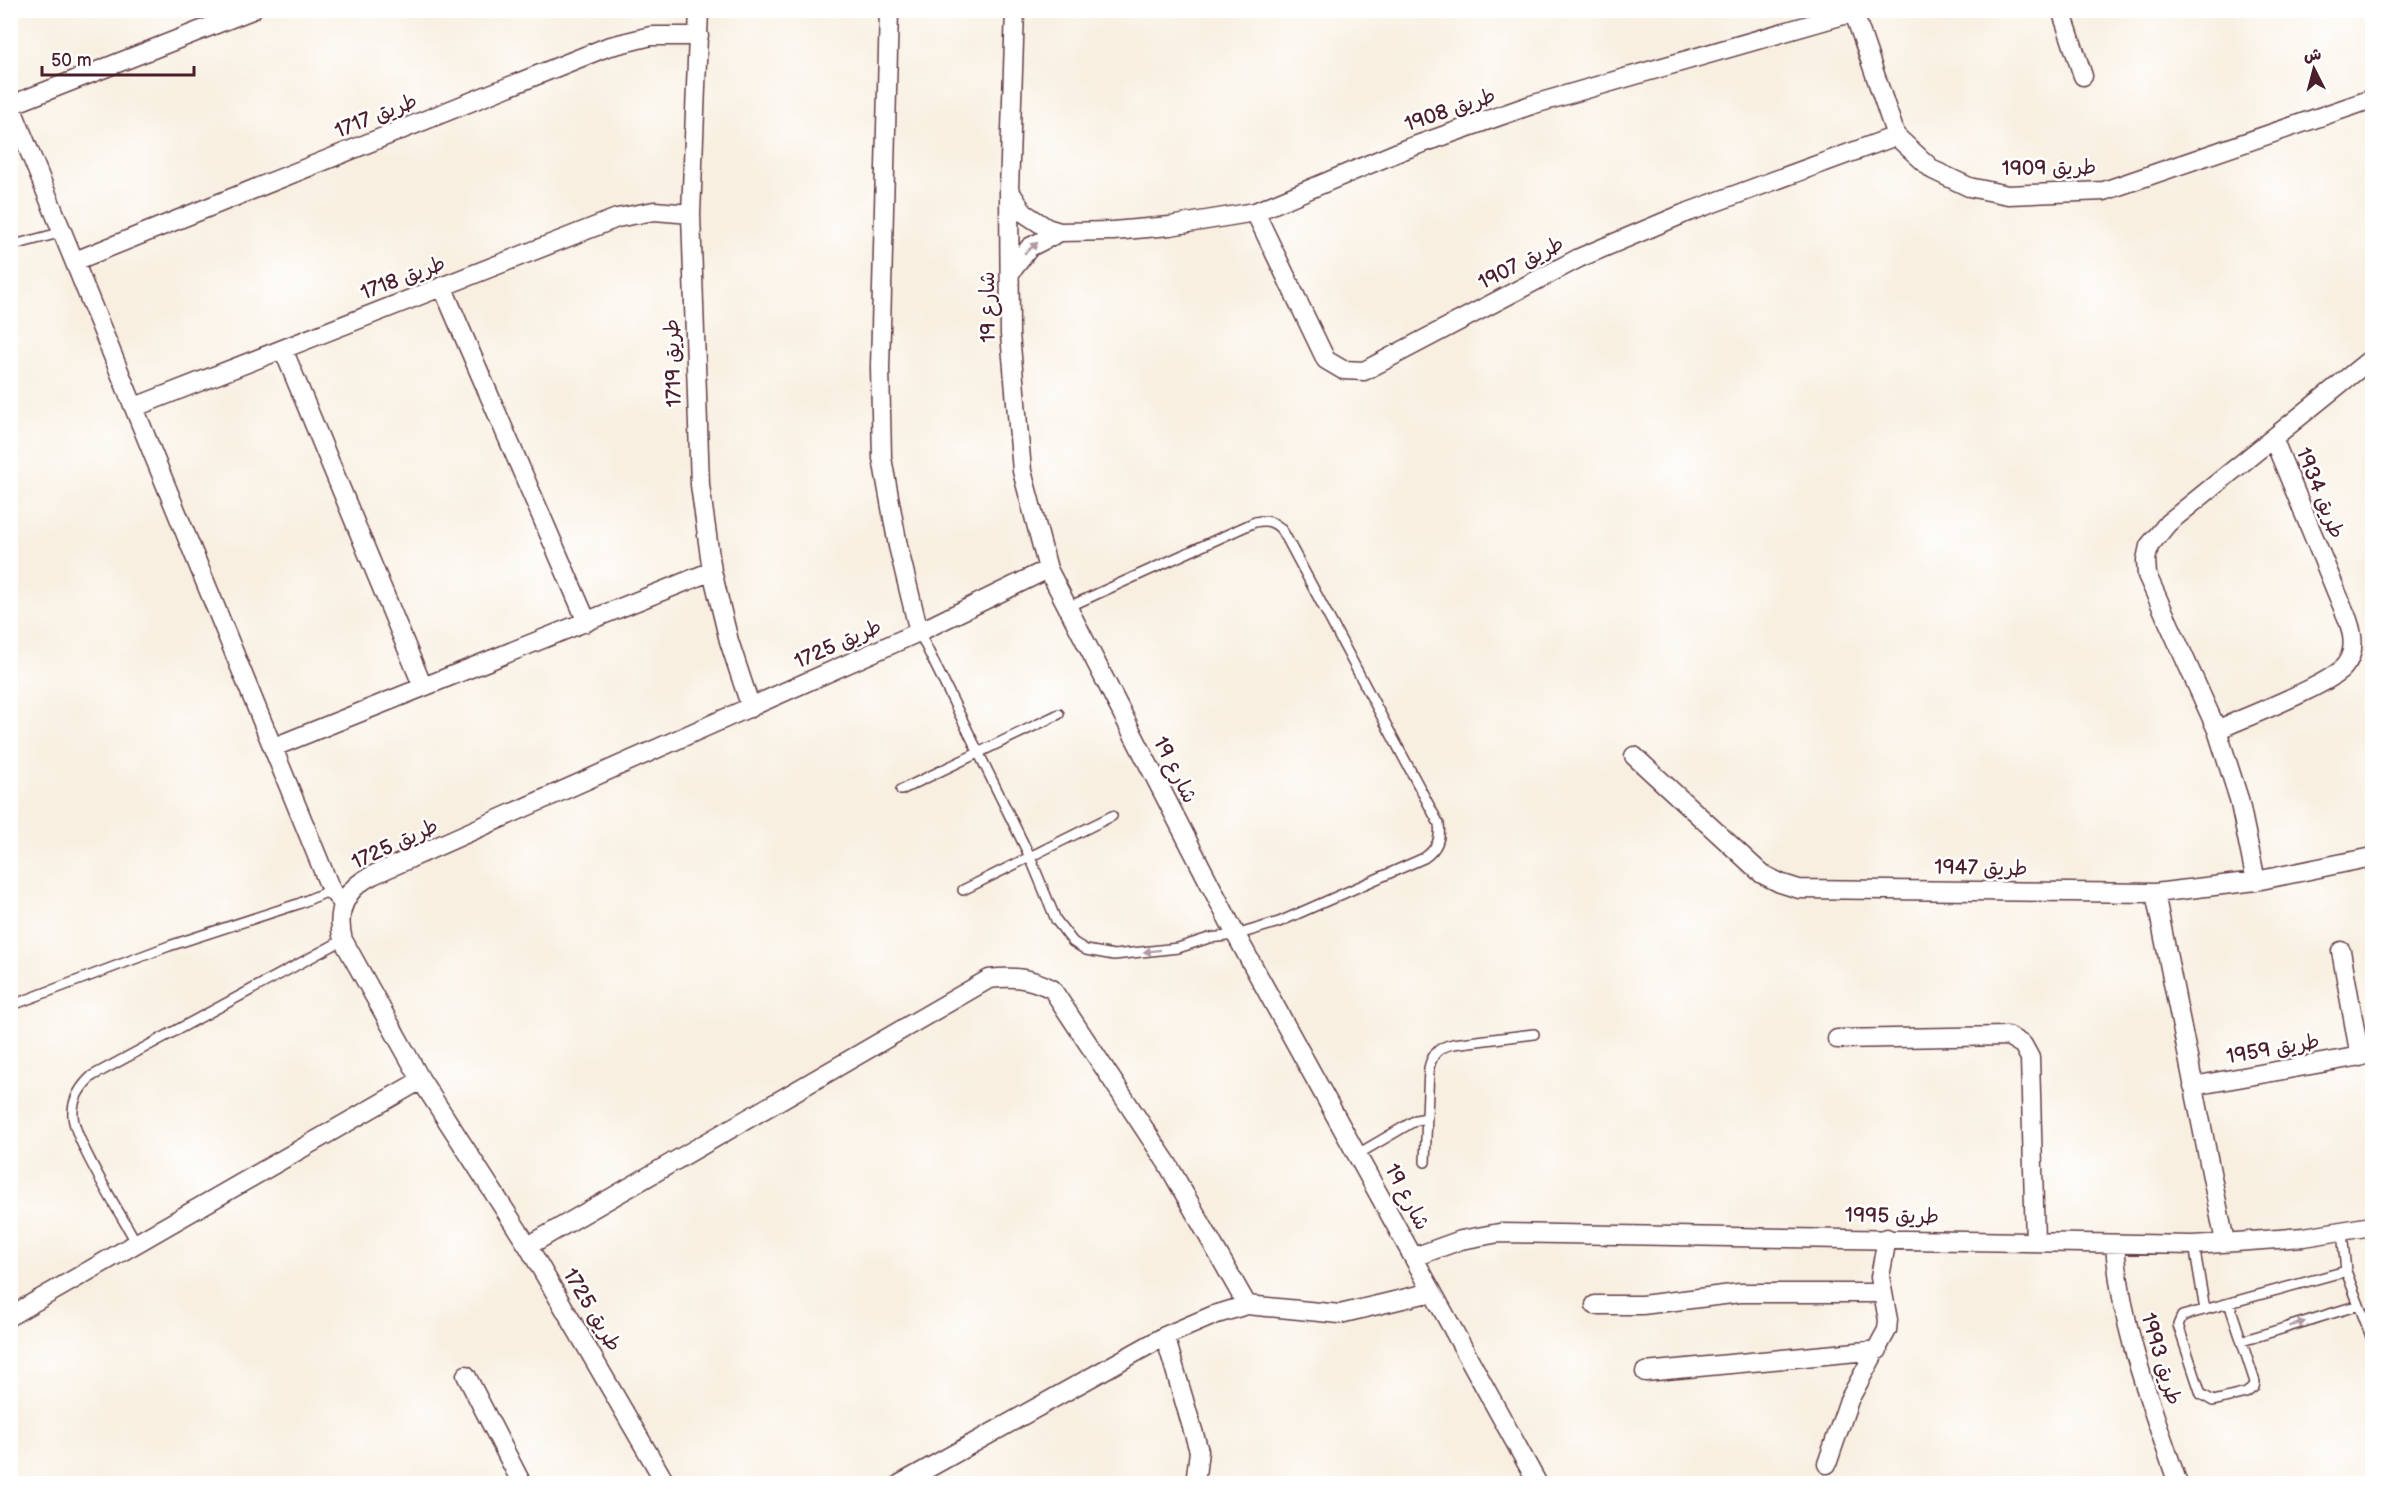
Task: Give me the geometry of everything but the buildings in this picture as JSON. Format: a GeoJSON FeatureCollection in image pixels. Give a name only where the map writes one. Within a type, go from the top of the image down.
{"type":"FeatureCollection","features":[{"type":"Feature","properties":{"kind":"street"},"geometry":{"type":"LineString","coordinates":[[252,10],[11,105],[337,896]]}},
{"type":"Feature","properties":{"kind":"street","name":"طريق 1719"},"geometry":{"type":"LineString","coordinates":[[699,10],[691,214],[700,485],[712,571],[729,640],[751,708]]}},
{"type":"Feature","properties":{"kind":"street"},"geometry":{"type":"LineString","coordinates":[[889,10],[880,368],[882,458],[898,546],[919,632]]}},
{"type":"Feature","properties":{"kind":"street"},"geometry":{"type":"LineString","coordinates":[[2061,10],[2083,76]]}},
{"type":"Feature","properties":{"kind":"street","name":"طريق 1909"},"geometry":{"type":"LineString","coordinates":[[1853,11],[1896,136],[1934,170],[1969,187],[2008,195],[2104,191],[2373,99]]}},
{"type":"Feature","properties":{"kind":"street","name":"طريق 1908"},"geometry":{"type":"LineString","coordinates":[[1009,190],[1029,218],[1060,232],[1113,231],[1170,226],[1255,212],[1403,150],[1531,105],[1853,11]]}},
{"type":"Feature","properties":{"kind":"street","name":"شارع 19"},"geometry":{"type":"LineString","coordinates":[[1017,12],[1009,190],[1010,334],[1022,471],[1048,569],[1066,608],[1236,935],[1538,1484]]}},
{"type":"Feature","properties":{"kind":"street","name":"طريق 1717"},"geometry":{"type":"LineString","coordinates":[[75,261],[607,47],[651,36],[699,36]]}},
{"type":"Feature","properties":{"kind":"street","name":"طريق 1907"},"geometry":{"type":"LineString","coordinates":[[1255,212],[1326,360],[1343,370],[1364,370],[1589,253],[1683,213],[1896,136]]}},
{"type":"Feature","properties":{"kind":"street","name":"طريق 1718"},"geometry":{"type":"LineString","coordinates":[[135,406],[617,218],[654,211],[691,214]]}},
{"type":"Feature","properties":{"kind":"street","name":"طريق 1908"},"geometry":{"type":"LineString","coordinates":[[1010,273],[1030,247],[1060,232]]}},
{"type":"Feature","properties":{"kind":"street"},"geometry":{"type":"LineString","coordinates":[[442,286],[587,622]]}},
{"type":"Feature","properties":{"kind":"street"},"geometry":{"type":"LineString","coordinates":[[283,349],[423,687]]}},
{"type":"Feature","properties":{"kind":"street","name":"طريق 1934"},"geometry":{"type":"LineString","coordinates":[[2256,880],[2239,799],[2217,730],[2153,591],[2146,560],[2149,546],[2168,523],[2373,358]]}},
{"type":"Feature","properties":{"kind":"street","name":"طريق 1934"},"geometry":{"type":"LineString","coordinates":[[2217,730],[2326,680],[2343,668],[2353,651],[2353,634],[2348,620],[2273,438]]}},
{"type":"Feature","properties":{"kind":"street","name":"طريق 1725"},"geometry":{"type":"LineString","coordinates":[[666,1484],[528,1246],[421,1080],[343,940],[339,927],[337,896],[373,875],[919,632],[1048,569]]}},
{"type":"Feature","properties":{"kind":"street"},"geometry":{"type":"LineString","coordinates":[[274,747],[712,571]]}},
{"type":"Feature","properties":{"kind":"street","name":"طريق 1947"},"geometry":{"type":"LineString","coordinates":[[1634,756],[1762,874],[1799,889],[2155,893],[2256,880],[2373,857]]}},
{"type":"Feature","properties":{"kind":"street"},"geometry":{"type":"LineString","coordinates":[[2155,893],[2225,1242]]}},
{"type":"Feature","properties":{"kind":"street","name":"طريق 1959"},"geometry":{"type":"LineString","coordinates":[[2193,1086],[2366,1056],[2341,951]]}},
{"type":"Feature","properties":{"kind":"street"},"geometry":{"type":"LineString","coordinates":[[528,1246],[989,979],[1016,976],[1036,981],[1052,989],[1161,1154],[1246,1305]]}},
{"type":"Feature","properties":{"kind":"street"},"geometry":{"type":"LineString","coordinates":[[1837,1039],[2008,1036],[2023,1045],[2030,1058],[2035,1242]]}},
{"type":"Feature","properties":{"kind":"street"},"geometry":{"type":"LineString","coordinates":[[10,1316],[421,1080]]}},
{"type":"Feature","properties":{"kind":"street","name":"طريق 1995"},"geometry":{"type":"LineString","coordinates":[[1414,1257],[1461,1240],[1499,1233],[2194,1245],[2342,1232],[2373,1226]]}},
{"type":"Feature","properties":{"kind":"street"},"geometry":{"type":"LineString","coordinates":[[1827,1464],[1849,1400],[1887,1330],[1888,1320],[1881,1293],[1880,1278],[1887,1238]]}},
{"type":"Feature","properties":{"kind":"street","name":"طريق 1993"},"geometry":{"type":"LineString","coordinates":[[2115,1245],[2118,1281],[2132,1351],[2178,1484]]}},
{"type":"Feature","properties":{"kind":"street"},"geometry":{"type":"LineString","coordinates":[[900,1484],[1165,1336],[1214,1315],[1246,1305],[1340,1314],[1432,1292]]}},
{"type":"Feature","properties":{"kind":"street"},"geometry":{"type":"LineString","coordinates":[[1595,1305],[1650,1305],[1740,1293],[1881,1293]]}},
{"type":"Feature","properties":{"kind":"street"},"geometry":{"type":"LineString","coordinates":[[1165,1336],[1199,1451],[1195,1484]]}},
{"type":"Feature","properties":{"kind":"street"},"geometry":{"type":"LineString","coordinates":[[1645,1372],[1878,1350]]}},
{"type":"Feature","properties":{"kind":"street"},"geometry":{"type":"LineString","coordinates":[[466,1375],[522,1484]]}},
{"type":"Feature","properties":{"kind":"lane"},"geometry":{"type":"LineString","coordinates":[[10,246],[63,232]]}},
{"type":"Feature","properties":{"kind":"lane"},"geometry":{"type":"LineString","coordinates":[[919,632],[1030,857],[1056,920],[1073,942],[1086,950],[1114,956],[1178,948],[1209,938],[1236,935],[1279,922],[1424,858],[1436,847],[1439,840],[1439,824],[1285,535],[1276,524],[1262,520],[1255,522],[1066,608]]}},
{"type":"Feature","properties":{"kind":"lane"},"geometry":{"type":"LineString","coordinates":[[901,790],[1059,714]]}},
{"type":"Feature","properties":{"kind":"lane"},"geometry":{"type":"LineString","coordinates":[[963,890],[1112,816]]}},
{"type":"Feature","properties":{"kind":"lane"},"geometry":{"type":"LineString","coordinates":[[10,1006],[169,946],[298,904],[337,896]]}},
{"type":"Feature","properties":{"kind":"lane"},"geometry":{"type":"LineString","coordinates":[[137,1244],[75,1128],[74,1104],[83,1084],[92,1076],[343,940]]}},
{"type":"Feature","properties":{"kind":"lane"},"geometry":{"type":"LineString","coordinates":[[1425,1162],[1429,1068],[1438,1050],[1453,1044],[1534,1034]]}},
{"type":"Feature","properties":{"kind":"lane"},"geometry":{"type":"LineString","coordinates":[[1358,1154],[1416,1120],[1427,1118]]}},
{"type":"Feature","properties":{"kind":"lane"},"geometry":{"type":"LineString","coordinates":[[2342,1232],[2346,1271],[2373,1339]]}},
{"type":"Feature","properties":{"kind":"lane"},"geometry":{"type":"LineString","coordinates":[[2194,1245],[2205,1310]]}},
{"type":"Feature","properties":{"kind":"lane"},"geometry":{"type":"LineString","coordinates":[[2229,1303],[2255,1382],[2254,1387],[2246,1393],[2220,1400],[2206,1399],[2201,1394],[2178,1325],[2182,1316],[2205,1310],[2229,1303],[2346,1271]]}},
{"type":"Feature","properties":{"kind":"lane"},"geometry":{"type":"LineString","coordinates":[[2241,1341],[2359,1305]]}}]}
